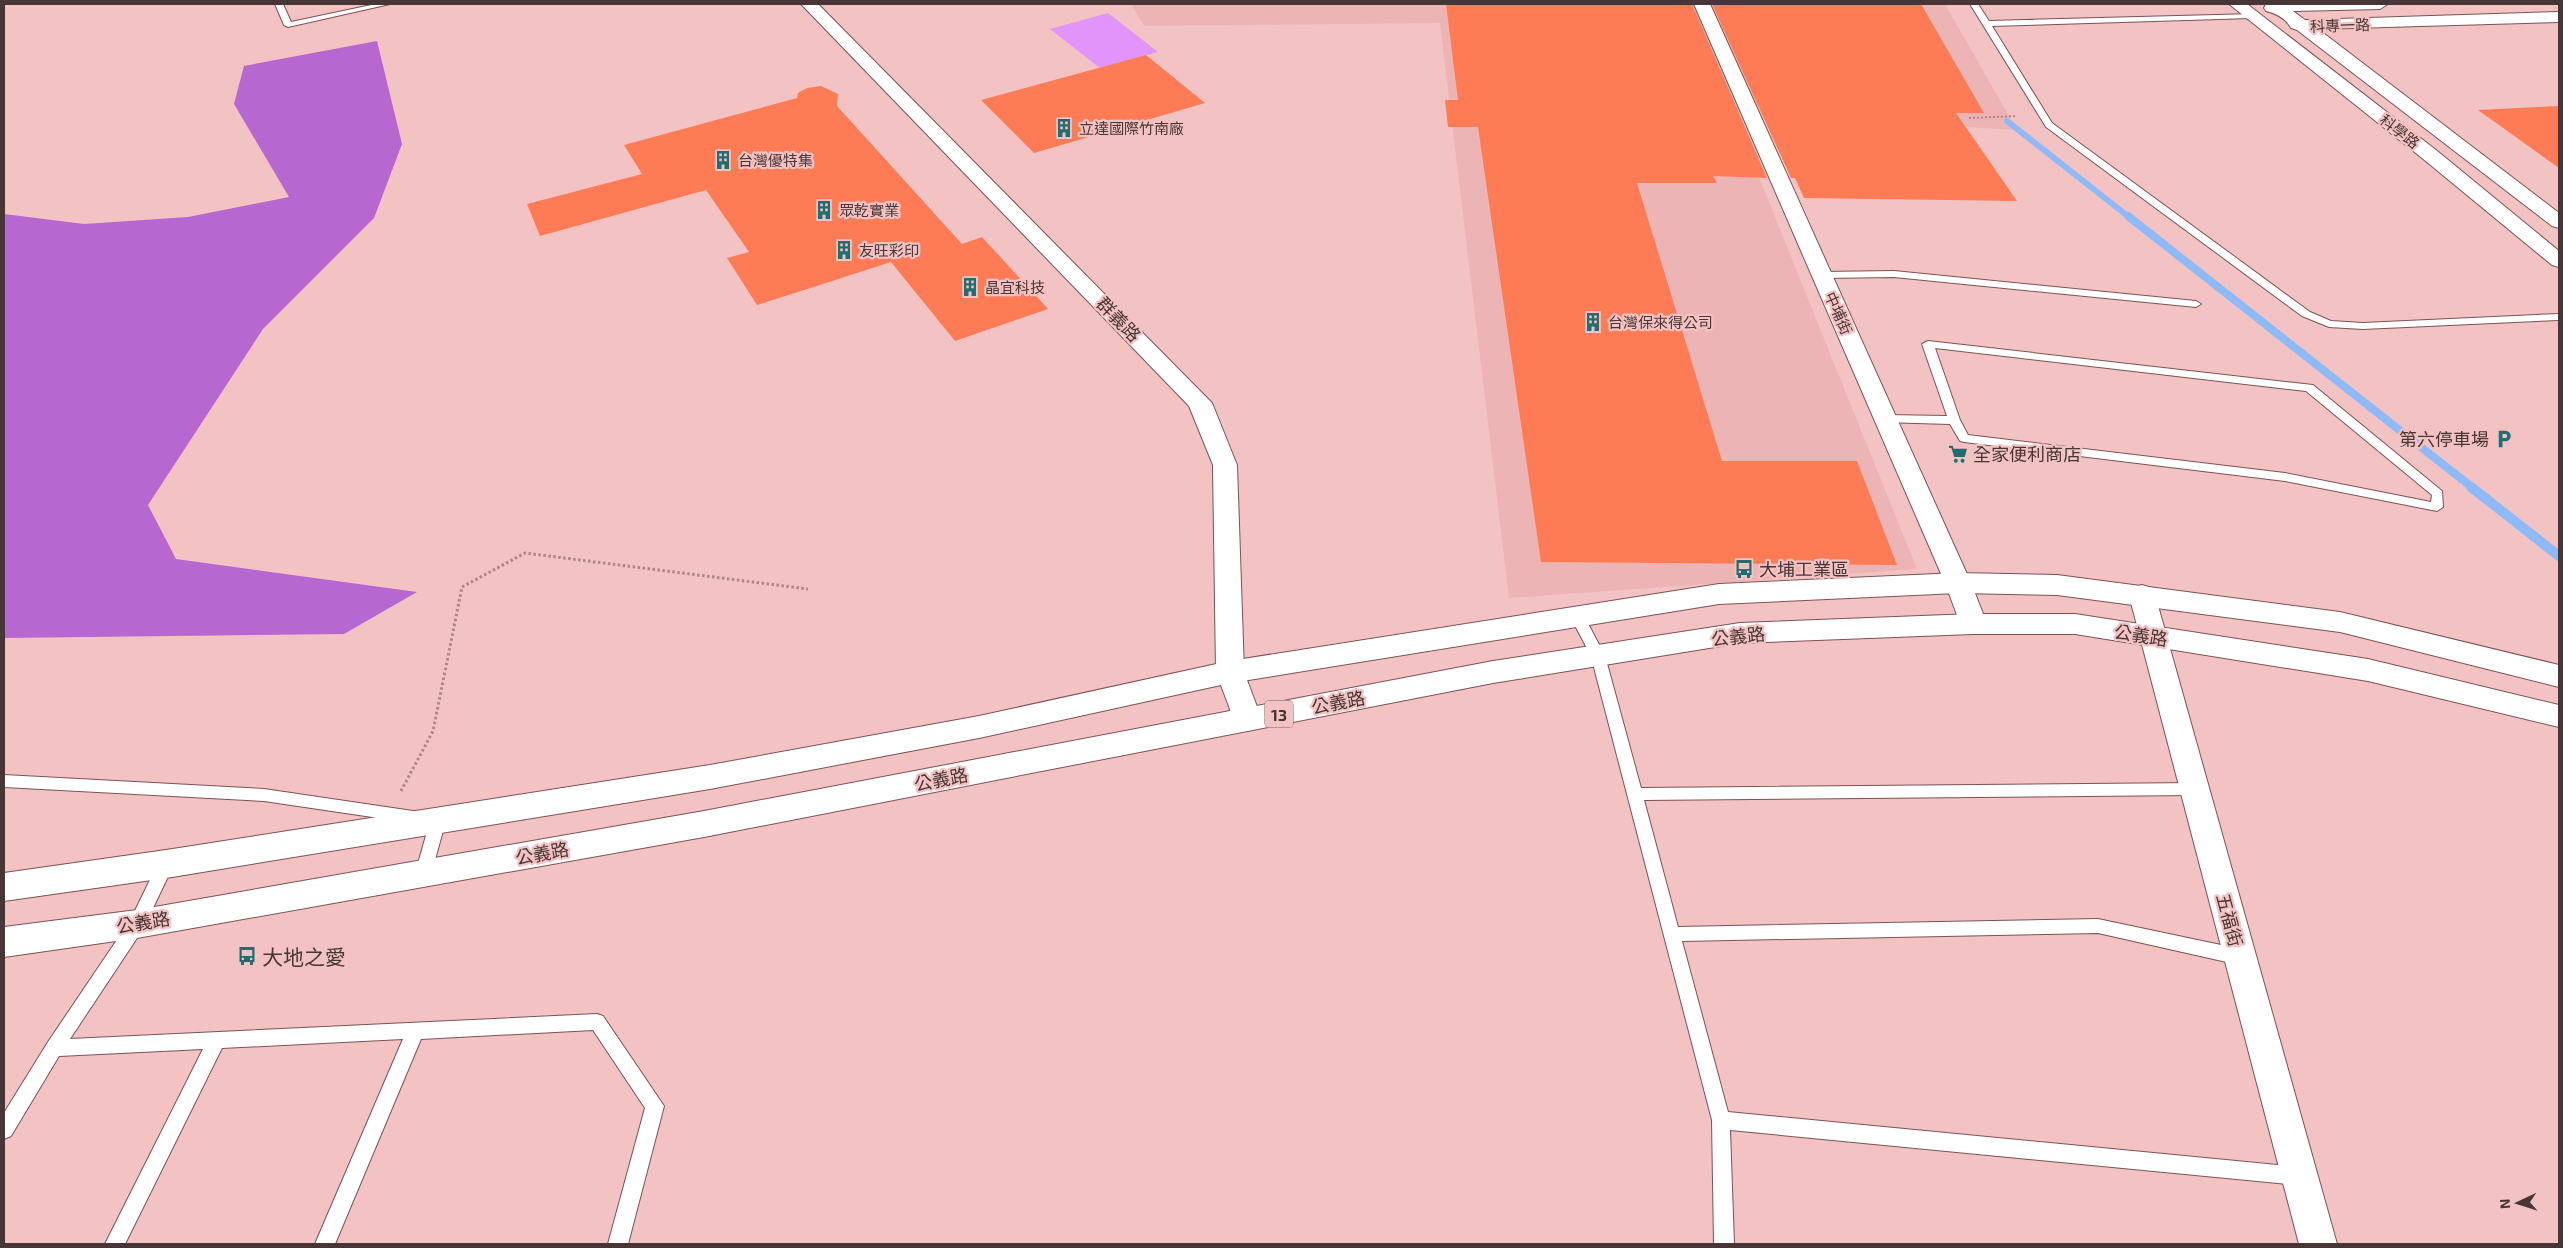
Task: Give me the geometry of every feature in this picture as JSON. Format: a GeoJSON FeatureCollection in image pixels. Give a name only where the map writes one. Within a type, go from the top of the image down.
{"type":"FeatureCollection","features":[{"type":"Feature","properties":{"kind":"street","name":"群義路"},"geometry":{"type":"LineString","coordinates":[[809,4],[1200,403],[1225,464],[1230,672],[1246,720]]}},
{"type":"Feature","properties":{"kind":"street","name":"中埔街"},"geometry":{"type":"LineString","coordinates":[[1702,4],[1958,583],[1973,624]]}},
{"type":"Feature","properties":{"kind":"street","name":"科學路"},"geometry":{"type":"LineString","coordinates":[[2237,4],[2429,154],[2559,261]]}},
{"type":"Feature","properties":{"kind":"street","name":"科專一路"},"geometry":{"type":"LineString","coordinates":[[2252,16],[2276,5],[2380,4]]}},
{"type":"Feature","properties":{"kind":"street","name":"科學路"},"geometry":{"type":"LineString","coordinates":[[2276,5],[2559,222]]}},
{"type":"Feature","properties":{"kind":"street","name":"科專一路"},"geometry":{"type":"LineString","coordinates":[[2252,16],[2305,26],[2559,17]]}},
{"type":"Feature","properties":{"kind":"street"},"geometry":{"type":"LineString","coordinates":[[4,887],[166,864],[710,777],[960,730],[1230,672],[1719,594],[1958,583],[2057,585],[2340,622],[2559,676]]}},
{"type":"Feature","properties":{"kind":"street","name":"五福街"},"geometry":{"type":"LineString","coordinates":[[2142,595],[2318,1244]]}},
{"type":"Feature","properties":{"kind":"street","name":"公義路"},"geometry":{"type":"LineString","coordinates":[[4,942],[137,924],[704,824],[1492,672],[1740,633],[1973,624],[2075,624],[2368,670],[2559,716]]}},
{"type":"Feature","properties":{"kind":"lane"},"geometry":{"type":"LineString","coordinates":[[279,4],[288,25],[386,4]]}},
{"type":"Feature","properties":{"kind":"lane"},"geometry":{"type":"LineString","coordinates":[[1974,4],[2049,124],[2306,314],[2329,324],[2363,326],[2559,317]]}},
{"type":"Feature","properties":{"kind":"lane"},"geometry":{"type":"LineString","coordinates":[[1988,24],[2252,16]]}},
{"type":"Feature","properties":{"kind":"lane"},"geometry":{"type":"LineString","coordinates":[[1822,275],[1894,274],[2196,304]]}},
{"type":"Feature","properties":{"kind":"lane"},"geometry":{"type":"LineString","coordinates":[[1928,344],[2309,388],[2438,494],[2437,507],[2285,477],[1964,438],[1954,420],[1928,344]]}},
{"type":"Feature","properties":{"kind":"lane"},"geometry":{"type":"LineString","coordinates":[[1886,419],[1954,420]]}},
{"type":"Feature","properties":{"kind":"lane"},"geometry":{"type":"LineString","coordinates":[[1578,616],[1598,656],[1721,1120],[1724,1244]]}},
{"type":"Feature","properties":{"kind":"lane"},"geometry":{"type":"LineString","coordinates":[[4,781],[264,795],[438,820],[423,874]]}},
{"type":"Feature","properties":{"kind":"lane"},"geometry":{"type":"LineString","coordinates":[[1634,794],[2195,789]]}},
{"type":"Feature","properties":{"kind":"lane"},"geometry":{"type":"LineString","coordinates":[[4,1130],[54,1048],[137,924],[166,864]]}},
{"type":"Feature","properties":{"kind":"lane"},"geometry":{"type":"LineString","coordinates":[[1672,934],[2098,926],[2240,957]]}},
{"type":"Feature","properties":{"kind":"lane"},"geometry":{"type":"LineString","coordinates":[[54,1048],[597,1022],[655,1106],[618,1244]]}},
{"type":"Feature","properties":{"kind":"lane"},"geometry":{"type":"LineString","coordinates":[[326,1244],[415,1031]]}},
{"type":"Feature","properties":{"kind":"lane"},"geometry":{"type":"LineString","coordinates":[[115,1244],[217,1040]]}},
{"type":"Feature","properties":{"kind":"lane"},"geometry":{"type":"LineString","coordinates":[[1721,1120],[2300,1176]]}},
{"type":"Feature","properties":{"kind":"path"},"geometry":{"type":"LineString","coordinates":[[1969,118],[2043,115]]}},
{"type":"Feature","properties":{"kind":"path"},"geometry":{"type":"LineString","coordinates":[[389,813],[433,731],[462,587],[525,553],[808,589]]}},
{"type":"Feature","properties":{"kind":"shaded area","name":"大埔工業區"},"geometry":{"type":"Polygon","coordinates":[[[1131,4],[1945,4],[2017,130],[1733,113],[1917,569],[1509,598],[1440,23],[1144,26],[1131,4]]]}},
{"type":"Feature","properties":{"kind":"shaded area"},"geometry":{"type":"Polygon","coordinates":[[[1108,13],[1158,52],[1100,68],[1050,29],[1108,13]]]}},
{"type":"Feature","properties":{"kind":"shaded area"},"geometry":{"type":"Polygon","coordinates":[[[377,41],[402,144],[374,218],[263,329],[148,505],[176,559],[417,592],[344,634],[4,638],[4,214],[84,224],[188,217],[289,197],[234,104],[244,66],[377,41]]]}},
{"type":"Feature","properties":{"kind":"building","name":"台灣保來得公司"},"geometry":{"type":"Polygon","coordinates":[[[1446,4],[1692,4],[1767,178],[1713,176],[1717,183],[1637,183],[1722,461],[1857,461],[1897,565],[1541,562],[1478,127],[1448,127],[1445,100],[1458,100],[1446,4]]]}},
{"type":"Feature","properties":{"kind":"building"},"geometry":{"type":"Polygon","coordinates":[[[1712,4],[1921,4],[1984,113],[1956,113],[2017,201],[1804,198],[1795,178],[1791,178],[1712,4]]]}},
{"type":"Feature","properties":{"kind":"building","name":"立達國際竹南廠"},"geometry":{"type":"Polygon","coordinates":[[[1146,55],[1205,103],[1034,153],[981,100],[1146,55]]]}},
{"type":"Feature","properties":{"kind":"building"},"geometry":{"type":"Polygon","coordinates":[[[821,86],[838,94],[837,106],[962,244],[982,237],[1048,309],[955,341],[891,262],[757,305],[727,258],[749,252],[706,190],[540,236],[527,204],[642,174],[624,145],[797,98],[798,93],[807,88],[821,86]]]}},
{"type":"Feature","properties":{"kind":"building"},"geometry":{"type":"Polygon","coordinates":[[[2559,106],[2559,168],[2478,110],[2559,106]]]}},
{"type":"Feature","properties":{"kind":"waterway"},"geometry":{"type":"LineString","coordinates":[[2007,121],[2129,217]]}},
{"type":"Feature","properties":{"kind":"waterway"},"geometry":{"type":"LineString","coordinates":[[2128,216],[2473,488]]}},
{"type":"Feature","properties":{"kind":"waterway"},"geometry":{"type":"LineString","coordinates":[[2471,487],[2559,556]]}},
{"type":"Feature","properties":{"kind":"place","name":"立達國際竹南廠"},"geometry":{"type":"Point","coordinates":[1064,128]}},
{"type":"Feature","properties":{"kind":"place","name":"台灣優特集"},"geometry":{"type":"Point","coordinates":[723,160]}},
{"type":"Feature","properties":{"kind":"place","name":"眾乾實業"},"geometry":{"type":"Point","coordinates":[824,210]}},
{"type":"Feature","properties":{"kind":"place","name":"友旺彩印"},"geometry":{"type":"Point","coordinates":[844,250]}},
{"type":"Feature","properties":{"kind":"place","name":"晶宜科技"},"geometry":{"type":"Point","coordinates":[970,287]}},
{"type":"Feature","properties":{"kind":"place","name":"台灣保來得公司"},"geometry":{"type":"Point","coordinates":[1593,322]}},
{"type":"Feature","properties":{"kind":"place","name":"第六停車場"},"geometry":{"type":"Point","coordinates":[2504,439]}},
{"type":"Feature","properties":{"kind":"place","name":"全家便利商店"},"geometry":{"type":"Point","coordinates":[1958,454]}},
{"type":"Feature","properties":{"kind":"place","name":"大埔工業區"},"geometry":{"type":"Point","coordinates":[1744,569]}},
{"type":"Feature","properties":{"kind":"place","name":"大地之愛"},"geometry":{"type":"Point","coordinates":[247,956]}}]}
